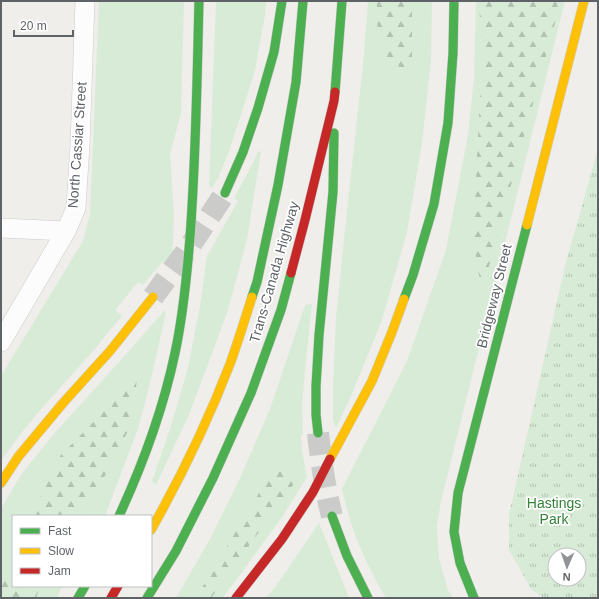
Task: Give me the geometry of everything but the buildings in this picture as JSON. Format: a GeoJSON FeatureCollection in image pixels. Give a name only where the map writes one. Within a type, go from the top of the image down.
{"type":"FeatureCollection","features":[{"type":"Feature","properties":{"kind":"main road"},"geometry":{"type":"LineString","coordinates":[[119,515],[131,490],[157,422],[175,353],[183,303],[193,195],[199,1]]}},
{"type":"Feature","properties":{"kind":"main road"},"geometry":{"type":"LineString","coordinates":[[225,193],[243,152],[258,108],[274,52],[282,1]]}},
{"type":"Feature","properties":{"kind":"main road","name":"Trans-Canada Highway"},"geometry":{"type":"LineString","coordinates":[[152,528],[168,500],[208,417],[230,363],[257,282],[278,185],[296,82],[303,1]]}},
{"type":"Feature","properties":{"kind":"main road","name":"Trans-Canada Highway"},"geometry":{"type":"LineString","coordinates":[[147,598],[176,550],[213,478],[252,393],[281,310],[334,101],[342,1]]}},
{"type":"Feature","properties":{"kind":"main road"},"geometry":{"type":"LineString","coordinates":[[236,598],[282,539],[313,492],[372,381],[392,332],[410,282],[434,204],[448,123],[453,54],[454,1]]}},
{"type":"Feature","properties":{"kind":"main road","name":"Bridgeway Street"},"geometry":{"type":"LineString","coordinates":[[474,598],[460,563],[454,532],[458,493],[584,1]]}},
{"type":"Feature","properties":{"kind":"main road"},"geometry":{"type":"LineString","coordinates":[[318,433],[316,415],[316,386],[319,336],[334,192],[334,101]]}},
{"type":"Feature","properties":{"kind":"main road"},"geometry":{"type":"LineString","coordinates":[[1,483],[18,457],[63,403],[110,351],[153,297]]}},
{"type":"Feature","properties":{"kind":"main road"},"geometry":{"type":"LineString","coordinates":[[332,516],[347,556],[368,598]]}},
{"type":"Feature","properties":{"kind":"main road"},"geometry":{"type":"LineString","coordinates":[[78,598],[84,587]]}},
{"type":"Feature","properties":{"kind":"main road"},"geometry":{"type":"LineString","coordinates":[[111,598],[117,587]]}},
{"type":"Feature","properties":{"kind":"street","name":"North Cassiar Street"},"geometry":{"type":"LineString","coordinates":[[1,342],[66,231],[76,208],[80,145],[85,1]]}},
{"type":"Feature","properties":{"kind":"street"},"geometry":{"type":"LineString","coordinates":[[1,228],[66,231]]}},
{"type":"Feature","properties":{"kind":"green space"},"geometry":{"type":"Polygon","coordinates":[[[99,1],[184,1],[181,113],[170,154],[174,213],[172,269],[162,262],[143,285],[138,282],[115,310],[122,316],[34,418],[1,461],[1,376],[83,241],[90,214],[99,1]]]}},
{"type":"Feature","properties":{"kind":"green space"},"geometry":{"type":"Polygon","coordinates":[[[216,1],[266,1],[265,15],[255,70],[228,154],[212,188],[209,186],[216,1]]]}},
{"type":"Feature","properties":{"kind":"green space"},"geometry":{"type":"Polygon","coordinates":[[[368,1],[432,1],[431,61],[422,143],[407,232],[382,320],[351,396],[336,428],[333,420],[333,387],[336,317],[364,55],[368,1]]]}},
{"type":"Feature","properties":{"kind":"green space"},"geometry":{"type":"Polygon","coordinates":[[[377,1],[412,1],[412,72],[388,62],[377,24],[377,1]]]}},
{"type":"Feature","properties":{"kind":"green space"},"geometry":{"type":"Polygon","coordinates":[[[476,1],[565,1],[441,501],[437,526],[439,559],[448,590],[453,598],[386,598],[372,573],[354,532],[342,489],[407,361],[446,250],[468,135],[474,78],[476,1]]]}},
{"type":"Feature","properties":{"kind":"green space"},"geometry":{"type":"Polygon","coordinates":[[[479,1],[558,1],[556,19],[482,292],[473,241],[482,56],[479,1]]]}},
{"type":"Feature","properties":{"kind":"green space","name":"Hastings Park"},"geometry":{"type":"Polygon","coordinates":[[[598,149],[598,598],[543,598],[531,589],[509,550],[509,515],[565,266],[598,149]]]}},
{"type":"Feature","properties":{"kind":"green space"},"geometry":{"type":"Polygon","coordinates":[[[258,151],[261,152],[247,239],[228,310],[188,417],[156,485],[152,481],[170,429],[188,368],[200,306],[207,256],[238,201],[234,198],[258,151]]]}},
{"type":"Feature","properties":{"kind":"green space"},"geometry":{"type":"Polygon","coordinates":[[[312,304],[302,406],[303,433],[301,436],[307,477],[282,517],[222,598],[176,598],[210,539],[240,478],[270,409],[305,305],[312,304]]]}},
{"type":"Feature","properties":{"kind":"green space"},"geometry":{"type":"Polygon","coordinates":[[[165,310],[166,312],[152,375],[139,426],[105,515],[12,515],[12,587],[62,587],[57,598],[1,598],[1,509],[21,475],[52,436],[165,310]]]}},
{"type":"Feature","properties":{"kind":"green space"},"geometry":{"type":"Polygon","coordinates":[[[137,378],[132,423],[92,501],[78,515],[31,515],[60,456],[137,378]]]}},
{"type":"Feature","properties":{"kind":"green space"},"geometry":{"type":"Polygon","coordinates":[[[279,460],[296,481],[211,598],[197,598],[197,596],[279,460]]]}},
{"type":"Feature","properties":{"kind":"green space"},"geometry":{"type":"Polygon","coordinates":[[[319,523],[349,598],[266,598],[276,586],[319,523]]]}},
{"type":"Feature","properties":{"kind":"green space"},"geometry":{"type":"Polygon","coordinates":[[[12,559],[12,587],[40,587],[36,598],[1,598],[1,587],[12,559]]]}},
{"type":"Feature","properties":{"kind":"tunnel"},"geometry":{"type":"LineString","coordinates":[[153,297],[188,249],[225,193]]}},
{"type":"Feature","properties":{"kind":"tunnel"},"geometry":{"type":"LineString","coordinates":[[318,433],[327,496],[332,516]]}},
{"type":"Feature","properties":{"kind":"traffic: fast"},"geometry":{"type":"LineString","coordinates":[[119,515],[152,436],[165,395],[180,325],[186,281],[194,178],[199,1]]}},
{"type":"Feature","properties":{"kind":"traffic: fast"},"geometry":{"type":"LineString","coordinates":[[225,193],[243,152],[258,108],[274,52],[282,1]]}},
{"type":"Feature","properties":{"kind":"traffic: fast"},"geometry":{"type":"LineString","coordinates":[[252,297],[257,282],[278,185],[296,82],[303,1]]}},
{"type":"Feature","properties":{"kind":"traffic: fast"},"geometry":{"type":"LineString","coordinates":[[335,92],[342,1]]}},
{"type":"Feature","properties":{"kind":"traffic: fast"},"geometry":{"type":"LineString","coordinates":[[404,299],[413,275],[434,204],[448,123],[453,53],[454,1]]}},
{"type":"Feature","properties":{"kind":"traffic: fast"},"geometry":{"type":"LineString","coordinates":[[318,433],[316,415],[316,386],[319,335],[333,192],[334,133]]}},
{"type":"Feature","properties":{"kind":"traffic: fast"},"geometry":{"type":"LineString","coordinates":[[474,598],[460,563],[454,532],[458,493],[527,225]]}},
{"type":"Feature","properties":{"kind":"traffic: fast"},"geometry":{"type":"LineString","coordinates":[[147,598],[176,551],[213,478],[251,393],[281,310],[291,273]]}},
{"type":"Feature","properties":{"kind":"traffic: fast"},"geometry":{"type":"LineString","coordinates":[[332,516],[347,556],[368,598]]}},
{"type":"Feature","properties":{"kind":"traffic: fast"},"geometry":{"type":"LineString","coordinates":[[78,598],[84,587]]}},
{"type":"Feature","properties":{"kind":"traffic: slow"},"geometry":{"type":"LineString","coordinates":[[527,225],[584,1]]}},
{"type":"Feature","properties":{"kind":"traffic: slow"},"geometry":{"type":"LineString","coordinates":[[1,483],[18,457],[63,403],[110,351],[153,297]]}},
{"type":"Feature","properties":{"kind":"traffic: slow"},"geometry":{"type":"LineString","coordinates":[[152,528],[173,490],[213,407],[239,339],[252,297]]}},
{"type":"Feature","properties":{"kind":"traffic: slow"},"geometry":{"type":"LineString","coordinates":[[330,459],[372,381],[404,299]]}},
{"type":"Feature","properties":{"kind":"traffic: jam"},"geometry":{"type":"LineString","coordinates":[[291,273],[335,92]]}},
{"type":"Feature","properties":{"kind":"traffic: jam"},"geometry":{"type":"LineString","coordinates":[[236,598],[282,539],[313,492],[330,459]]}},
{"type":"Feature","properties":{"kind":"traffic: jam"},"geometry":{"type":"LineString","coordinates":[[111,598],[117,587]]}}]}
